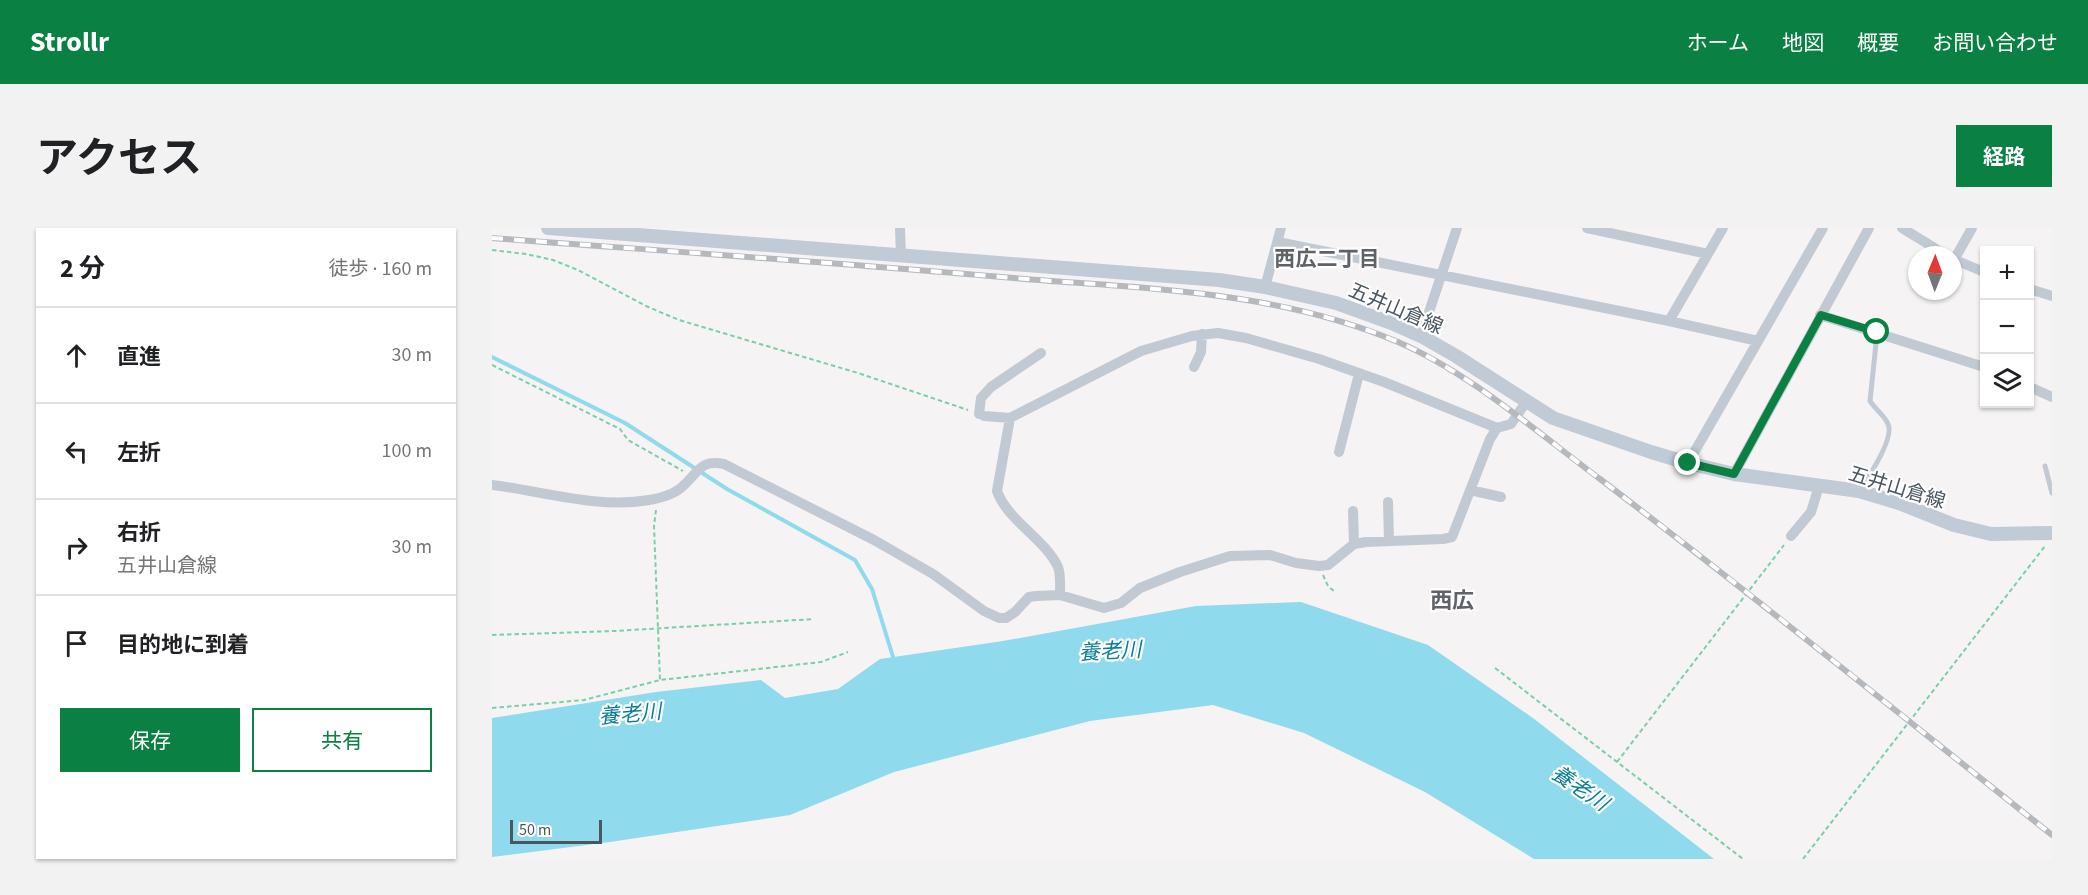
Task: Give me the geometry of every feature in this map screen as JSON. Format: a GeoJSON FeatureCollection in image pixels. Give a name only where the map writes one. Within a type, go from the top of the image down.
{"type":"FeatureCollection","features":[{"type":"Feature","properties":{"kind":"main road","name":"五井山倉線"},"geometry":{"type":"LineString","coordinates":[[548,228],[1219,280],[1265,287],[1336,303],[1394,324],[1421,336],[1553,418],[1688,463],[1734,474],[1859,491],[1899,503],[1954,525],[1991,534],[2052,533]]}},
{"type":"Feature","properties":{"kind":"street"},"geometry":{"type":"LineString","coordinates":[[900,228],[901,256]]}},
{"type":"Feature","properties":{"kind":"street"},"geometry":{"type":"LineString","coordinates":[[1265,287],[1281,228]]}},
{"type":"Feature","properties":{"kind":"street"},"geometry":{"type":"LineString","coordinates":[[1421,336],[1457,228]]}},
{"type":"Feature","properties":{"kind":"street"},"geometry":{"type":"LineString","coordinates":[[1587,228],[1708,254]]}},
{"type":"Feature","properties":{"kind":"street"},"geometry":{"type":"LineString","coordinates":[[1669,321],[1723,228]]}},
{"type":"Feature","properties":{"kind":"street"},"geometry":{"type":"LineString","coordinates":[[1688,463],[1823,228]]}},
{"type":"Feature","properties":{"kind":"street"},"geometry":{"type":"LineString","coordinates":[[1734,474],[1869,228]]}},
{"type":"Feature","properties":{"kind":"street"},"geometry":{"type":"LineString","coordinates":[[1902,228],[1931,246]]}},
{"type":"Feature","properties":{"kind":"street"},"geometry":{"type":"LineString","coordinates":[[1959,246],[1972,228]]}},
{"type":"Feature","properties":{"kind":"street"},"geometry":{"type":"LineString","coordinates":[[1278,242],[1758,341]]}},
{"type":"Feature","properties":{"kind":"street"},"geometry":{"type":"LineString","coordinates":[[1962,263],[1980,270]]}},
{"type":"Feature","properties":{"kind":"street"},"geometry":{"type":"LineString","coordinates":[[2034,290],[2052,296]]}},
{"type":"Feature","properties":{"kind":"street"},"geometry":{"type":"LineString","coordinates":[[1821,315],[1980,363]]}},
{"type":"Feature","properties":{"kind":"street"},"geometry":{"type":"LineString","coordinates":[[1041,353],[991,387],[981,398],[982,415],[1010,417],[1141,351],[1167,342],[1218,333],[1246,338],[1319,359],[1497,428],[1511,424],[1526,402]]}},
{"type":"Feature","properties":{"kind":"street"},"geometry":{"type":"LineString","coordinates":[[1194,367],[1201,352],[1202,334]]}},
{"type":"Feature","properties":{"kind":"street"},"geometry":{"type":"LineString","coordinates":[[1339,452],[1359,374]]}},
{"type":"Feature","properties":{"kind":"street"},"geometry":{"type":"LineString","coordinates":[[2034,389],[2052,397]]}},
{"type":"Feature","properties":{"kind":"street"},"geometry":{"type":"LineString","coordinates":[[1010,417],[997,491],[1000,500],[1035,538],[1059,569],[1060,595]]}},
{"type":"Feature","properties":{"kind":"street"},"geometry":{"type":"LineString","coordinates":[[492,485],[581,499],[630,502],[671,494],[707,464],[713,462],[724,464],[874,540],[933,574],[984,611],[999,618],[1006,618],[1029,597],[1060,595],[1104,608],[1121,603],[1140,588],[1230,556],[1270,555],[1296,563],[1319,566],[1328,565],[1354,544],[1452,537],[1490,439],[1497,428]]}},
{"type":"Feature","properties":{"kind":"street"},"geometry":{"type":"LineString","coordinates":[[1791,536],[1811,512],[1819,486]]}},
{"type":"Feature","properties":{"kind":"street"},"geometry":{"type":"LineString","coordinates":[[1470,490],[1501,497]]}},
{"type":"Feature","properties":{"kind":"street"},"geometry":{"type":"LineString","coordinates":[[1388,502],[1389,541]]}},
{"type":"Feature","properties":{"kind":"street"},"geometry":{"type":"LineString","coordinates":[[1353,511],[1354,544]]}},
{"type":"Feature","properties":{"kind":"lane"},"geometry":{"type":"LineString","coordinates":[[1859,491],[1874,469],[1890,431],[1888,424],[1870,401],[1877,332]]}},
{"type":"Feature","properties":{"kind":"lane"},"geometry":{"type":"LineString","coordinates":[[2044,466],[2052,493]]}},
{"type":"Feature","properties":{"kind":"path"},"geometry":{"type":"LineString","coordinates":[[492,250],[553,260],[679,320],[858,373],[982,415]]}},
{"type":"Feature","properties":{"kind":"path"},"geometry":{"type":"LineString","coordinates":[[492,365],[620,429],[628,440],[692,476]]}},
{"type":"Feature","properties":{"kind":"path"},"geometry":{"type":"LineString","coordinates":[[657,498],[654,526],[660,680]]}},
{"type":"Feature","properties":{"kind":"path"},"geometry":{"type":"LineString","coordinates":[[1617,762],[1791,536]]}},
{"type":"Feature","properties":{"kind":"path"},"geometry":{"type":"LineString","coordinates":[[1803,859],[2045,546]]}},
{"type":"Feature","properties":{"kind":"path"},"geometry":{"type":"LineString","coordinates":[[1319,566],[1328,586],[1335,592]]}},
{"type":"Feature","properties":{"kind":"path"},"geometry":{"type":"LineString","coordinates":[[492,635],[814,619]]}},
{"type":"Feature","properties":{"kind":"path"},"geometry":{"type":"LineString","coordinates":[[492,708],[584,700],[660,680],[821,662],[848,652]]}},
{"type":"Feature","properties":{"kind":"path"},"geometry":{"type":"LineString","coordinates":[[1495,668],[1743,859]]}},
{"type":"Feature","properties":{"kind":"water","name":"養老川"},"geometry":{"type":"Polygon","coordinates":[[[1301,602],[1428,645],[1533,718],[1714,859],[1534,859],[1425,792],[1304,733],[1213,705],[1090,721],[894,772],[790,815],[492,857],[492,718],[656,692],[761,680],[785,698],[838,689],[880,659],[1003,641],[1196,606],[1301,602]]]}},
{"type":"Feature","properties":{"kind":"waterway"},"geometry":{"type":"LineString","coordinates":[[492,357],[625,423],[727,489],[855,560],[872,589],[894,660]]}},
{"type":"Feature","properties":{"kind":"railway"},"geometry":{"type":"LineString","coordinates":[[492,238],[1161,289],[1257,302],[1305,312],[1352,325],[1398,342],[1451,370],[1528,424],[1771,611],[2052,835]]}},
{"type":"Feature","properties":{"kind":"district","name":"西広二丁目"},"geometry":{"type":"Point","coordinates":[1327,259]}},
{"type":"Feature","properties":{"kind":"district","name":"西広"},"geometry":{"type":"Point","coordinates":[1452,600]}},
{"type":"Feature","properties":{"kind":"route"},"geometry":{"type":"LineString","coordinates":[[1688,463],[1734,474],[1821,315],[1877,332]]}}]}
